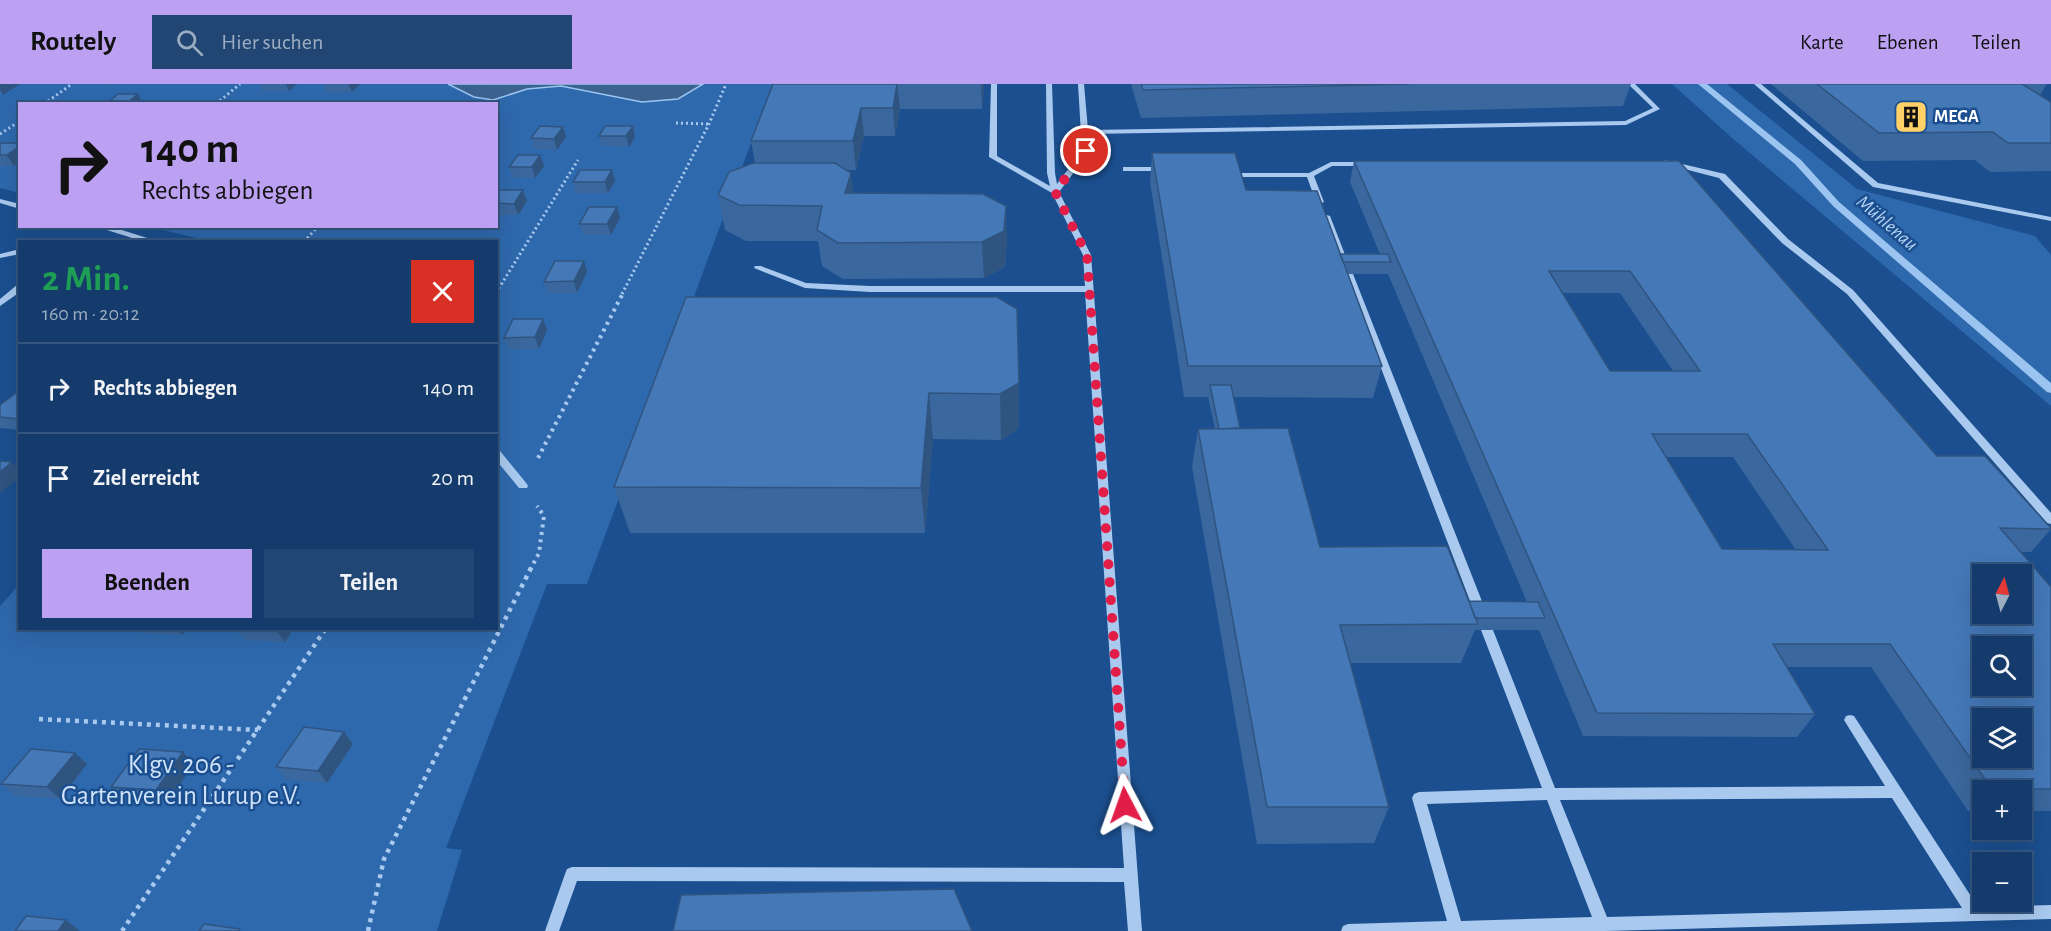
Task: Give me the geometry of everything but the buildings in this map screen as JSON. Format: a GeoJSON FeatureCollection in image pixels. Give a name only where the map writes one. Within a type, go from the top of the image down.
{"type":"FeatureCollection","features":[{"type":"Feature","properties":{"kind":"street"},"geometry":{"type":"LineString","coordinates":[[994,84],[993,157],[1055,192]]}},
{"type":"Feature","properties":{"kind":"street"},"geometry":{"type":"LineString","coordinates":[[1048,84],[1051,173],[1055,192],[1087,255],[1135,931]]}},
{"type":"Feature","properties":{"kind":"street"},"geometry":{"type":"LineString","coordinates":[[1055,192],[1086,151],[1081,84]]}},
{"type":"Feature","properties":{"kind":"street"},"geometry":{"type":"LineString","coordinates":[[1084,132],[1626,123],[1657,109],[1631,84]]}},
{"type":"Feature","properties":{"kind":"street"},"geometry":{"type":"LineString","coordinates":[[1757,84],[1876,184],[2051,219]]}},
{"type":"Feature","properties":{"kind":"street"},"geometry":{"type":"LineString","coordinates":[[1662,162],[1674,162],[1722,176],[1785,241],[1850,292],[2051,520]]}},
{"type":"Feature","properties":{"kind":"street"},"geometry":{"type":"LineString","coordinates":[[1216,175],[1310,175],[1331,164],[1378,164]]}},
{"type":"Feature","properties":{"kind":"street"},"geometry":{"type":"LineString","coordinates":[[1126,169],[1156,169],[1157,175],[1169,175]]}},
{"type":"Feature","properties":{"kind":"street"},"geometry":{"type":"LineString","coordinates":[[1310,175],[1481,614]]}},
{"type":"Feature","properties":{"kind":"street"},"geometry":{"type":"LineString","coordinates":[[0,201],[18,206]]}},
{"type":"Feature","properties":{"kind":"street"},"geometry":{"type":"LineString","coordinates":[[105,228],[149,240]]}},
{"type":"Feature","properties":{"kind":"street"},"geometry":{"type":"LineString","coordinates":[[0,256],[18,252]]}},
{"type":"Feature","properties":{"kind":"street"},"geometry":{"type":"LineString","coordinates":[[758,268],[805,285],[870,289],[1089,289]]}},
{"type":"Feature","properties":{"kind":"street"},"geometry":{"type":"LineString","coordinates":[[0,303],[18,289]]}},
{"type":"Feature","properties":{"kind":"street"},"geometry":{"type":"LineString","coordinates":[[498,455],[523,486]]}},
{"type":"Feature","properties":{"kind":"street"},"geometry":{"type":"LineString","coordinates":[[1487,630],[1602,924]]}},
{"type":"Feature","properties":{"kind":"street"},"geometry":{"type":"LineString","coordinates":[[1850,720],[1974,914]]}},
{"type":"Feature","properties":{"kind":"street"},"geometry":{"type":"LineString","coordinates":[[1456,928],[1419,798],[1551,794],[1896,792]]}},
{"type":"Feature","properties":{"kind":"street"},"geometry":{"type":"LineString","coordinates":[[552,931],[572,874],[1130,875]]}},
{"type":"Feature","properties":{"kind":"street"},"geometry":{"type":"LineString","coordinates":[[1348,931],[2051,912]]}},
{"type":"Feature","properties":{"kind":"path"},"geometry":{"type":"LineString","coordinates":[[47,102],[72,84]]}},
{"type":"Feature","properties":{"kind":"path"},"geometry":{"type":"LineString","coordinates":[[218,102],[240,84]]}},
{"type":"Feature","properties":{"kind":"path"},"geometry":{"type":"LineString","coordinates":[[368,931],[384,860],[539,553],[544,516],[523,486],[709,124],[726,84]]}},
{"type":"Feature","properties":{"kind":"path"},"geometry":{"type":"LineString","coordinates":[[0,134],[18,122]]}},
{"type":"Feature","properties":{"kind":"path"},"geometry":{"type":"LineString","coordinates":[[676,123],[709,124]]}},
{"type":"Feature","properties":{"kind":"path"},"geometry":{"type":"LineString","coordinates":[[498,291],[578,160]]}},
{"type":"Feature","properties":{"kind":"path"},"geometry":{"type":"LineString","coordinates":[[306,240],[316,228]]}},
{"type":"Feature","properties":{"kind":"path"},"geometry":{"type":"LineString","coordinates":[[122,931],[325,630]]}},
{"type":"Feature","properties":{"kind":"path"},"geometry":{"type":"LineString","coordinates":[[39,718],[258,730]]}},
{"type":"Feature","properties":{"kind":"green space","name":"Klgv. 206 - Gartenverein Lurup e.V."},"geometry":{"type":"Polygon","coordinates":[[[0,84],[448,84],[474,97],[493,100],[527,89],[561,86],[642,102],[703,84],[773,84],[587,584],[547,584],[446,848],[462,850],[437,931],[0,931],[0,606],[18,586],[18,630],[498,630],[498,240],[205,240],[155,228],[498,228],[498,102],[18,102],[18,193],[0,188],[0,84]]]}},
{"type":"Feature","properties":{"kind":"green space"},"geometry":{"type":"Polygon","coordinates":[[[1672,84],[1727,84],[1857,189],[2035,236],[2051,255],[2051,406],[1732,138],[1672,84]]]}},
{"type":"Feature","properties":{"kind":"shaded area"},"geometry":{"type":"Polygon","coordinates":[[[448,84],[703,84],[678,99],[642,102],[561,86],[527,89],[493,100],[474,97],[448,84]]]}},
{"type":"Feature","properties":{"kind":"waterway","name":"Mühlenau"},"geometry":{"type":"LineString","coordinates":[[1702,84],[1798,162],[1836,204],[2051,389]]}},
{"type":"Feature","properties":{"kind":"place","name":"MEGA"},"geometry":{"type":"Point","coordinates":[1911,117]}},
{"type":"Feature","properties":{"kind":"route"},"geometry":{"type":"LineString","coordinates":[[1086,151],[1055,192],[1087,255],[1125,805]]}}]}
